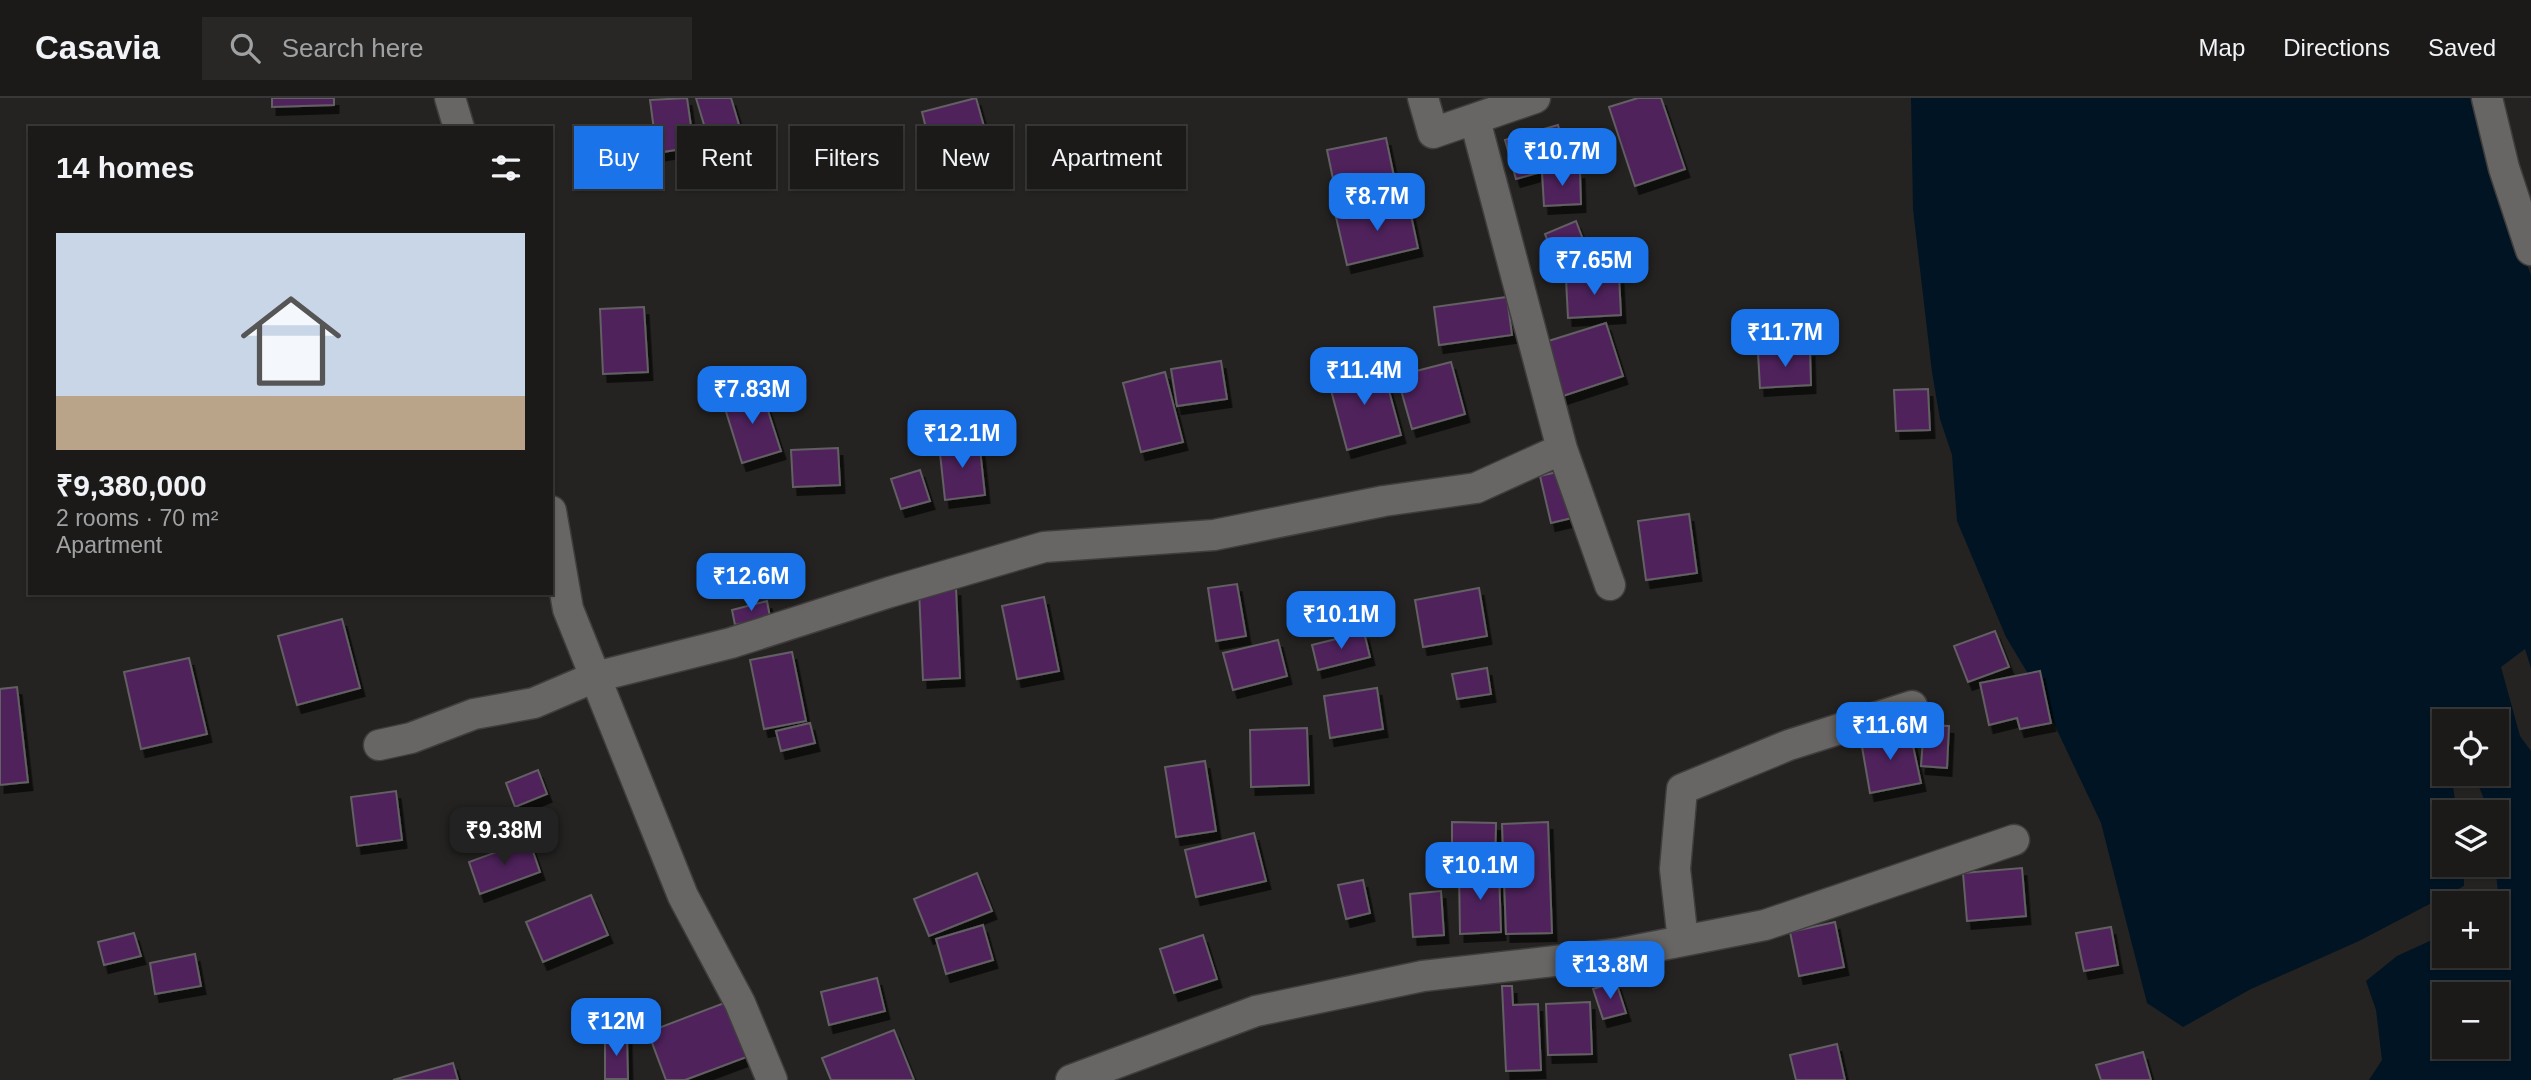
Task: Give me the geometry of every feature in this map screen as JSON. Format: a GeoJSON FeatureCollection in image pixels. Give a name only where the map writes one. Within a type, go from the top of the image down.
{"type":"FeatureCollection","features":[{"type":"Feature","properties":{"kind":"street"},"geometry":{"type":"LineString","coordinates":[[450,98],[458,126]]}},
{"type":"Feature","properties":{"kind":"street"},"geometry":{"type":"LineString","coordinates":[[1423,98],[1433,133],[1535,98]]}},
{"type":"Feature","properties":{"kind":"street"},"geometry":{"type":"LineString","coordinates":[[2487,98],[2504,168],[2531,250]]}},
{"type":"Feature","properties":{"kind":"street"},"geometry":{"type":"LineString","coordinates":[[1475,120],[1562,449],[1610,585]]}},
{"type":"Feature","properties":{"kind":"street"},"geometry":{"type":"LineString","coordinates":[[379,745],[411,738],[474,714],[534,703],[596,677],[731,643],[890,592],[1044,547],[1214,535],[1384,501],[1476,488],[1562,449]]}},
{"type":"Feature","properties":{"kind":"street"},"geometry":{"type":"LineString","coordinates":[[553,523],[568,609],[683,895],[740,1003],[772,1080]]}},
{"type":"Feature","properties":{"kind":"street"},"geometry":{"type":"LineString","coordinates":[[1683,942],[1675,869],[1682,789],[1789,745],[1912,706]]}},
{"type":"Feature","properties":{"kind":"street"},"geometry":{"type":"LineString","coordinates":[[1071,1080],[1256,1011],[1423,976],[1616,954],[1765,925],[2014,840]]}},
{"type":"Feature","properties":{"kind":"water"},"geometry":{"type":"Polygon","coordinates":[[[1911,98],[2479,98],[2507,213],[2531,275],[2531,668],[2525,649],[2501,667],[2520,736],[2531,751],[2531,1080],[2369,1080],[2382,1060],[2376,1010],[2366,981],[2397,956],[2432,940],[2432,968],[2509,968],[2509,891],[2498,891],[2496,877],[2509,877],[2509,800],[2484,800],[2479,786],[2509,786],[2509,709],[2432,709],[2432,786],[2453,786],[2455,800],[2432,800],[2432,877],[2464,877],[2464,886],[2454,891],[2432,891],[2432,903],[2359,941],[2251,989],[2183,1027],[2147,1003],[2101,823],[2039,692],[2006,637],[1957,521],[1952,455],[1940,419],[1913,209],[1911,98]]]}},
{"type":"Feature","properties":{"kind":"building"},"geometry":{"type":"Polygon","coordinates":[[[272,98],[334,98],[334,105],[272,107],[272,98]]]}},
{"type":"Feature","properties":{"kind":"building"},"geometry":{"type":"Polygon","coordinates":[[[687,98],[691,126],[677,126],[677,150],[663,152],[663,126],[653,126],[650,100],[687,98]]]}},
{"type":"Feature","properties":{"kind":"building"},"geometry":{"type":"Polygon","coordinates":[[[696,98],[731,98],[739,126],[704,126],[696,98]]]}},
{"type":"Feature","properties":{"kind":"building"},"geometry":{"type":"Polygon","coordinates":[[[976,98],[984,126],[926,126],[922,112],[976,98]]]}},
{"type":"Feature","properties":{"kind":"building"},"geometry":{"type":"Polygon","coordinates":[[[1638,98],[1661,98],[1685,169],[1635,186],[1609,107],[1638,98]]]}},
{"type":"Feature","properties":{"kind":"building"},"geometry":{"type":"Polygon","coordinates":[[[1558,125],[1569,164],[1516,179],[1505,140],[1558,125]]]}},
{"type":"Feature","properties":{"kind":"building"},"geometry":{"type":"Polygon","coordinates":[[[1386,138],[1396,186],[1337,198],[1327,150],[1386,138]]]}},
{"type":"Feature","properties":{"kind":"building"},"geometry":{"type":"Polygon","coordinates":[[[1580,171],[1581,204],[1544,206],[1542,172],[1580,171]]]}},
{"type":"Feature","properties":{"kind":"building"},"geometry":{"type":"Polygon","coordinates":[[[1408,201],[1418,248],[1347,265],[1336,217],[1408,201]]]}},
{"type":"Feature","properties":{"kind":"building"},"geometry":{"type":"Polygon","coordinates":[[[1576,221],[1592,263],[1561,275],[1545,234],[1576,221]]]}},
{"type":"Feature","properties":{"kind":"building"},"geometry":{"type":"Polygon","coordinates":[[[1619,276],[1621,315],[1568,318],[1566,279],[1619,276]]]}},
{"type":"Feature","properties":{"kind":"building"},"geometry":{"type":"Polygon","coordinates":[[[1507,297],[1512,335],[1439,345],[1434,307],[1507,297]]]}},
{"type":"Feature","properties":{"kind":"building"},"geometry":{"type":"Polygon","coordinates":[[[644,307],[648,372],[603,374],[600,309],[644,307]]]}},
{"type":"Feature","properties":{"kind":"building"},"geometry":{"type":"Polygon","coordinates":[[[1606,323],[1623,376],[1560,397],[1542,343],[1606,323]]]}},
{"type":"Feature","properties":{"kind":"building"},"geometry":{"type":"Polygon","coordinates":[[[1810,349],[1811,385],[1760,388],[1758,353],[1810,349]]]}},
{"type":"Feature","properties":{"kind":"building"},"geometry":{"type":"Polygon","coordinates":[[[1221,361],[1227,399],[1177,406],[1171,369],[1221,361]]]}},
{"type":"Feature","properties":{"kind":"building"},"geometry":{"type":"Polygon","coordinates":[[[1451,362],[1465,414],[1412,429],[1397,376],[1451,362]]]}},
{"type":"Feature","properties":{"kind":"building"},"geometry":{"type":"Polygon","coordinates":[[[1382,365],[1401,435],[1347,450],[1328,379],[1382,365]]]}},
{"type":"Feature","properties":{"kind":"building"},"geometry":{"type":"Polygon","coordinates":[[[1165,372],[1183,442],[1141,452],[1123,383],[1165,372]]]}},
{"type":"Feature","properties":{"kind":"building"},"geometry":{"type":"Polygon","coordinates":[[[761,389],[781,451],[742,463],[723,402],[761,389]]]}},
{"type":"Feature","properties":{"kind":"building"},"geometry":{"type":"Polygon","coordinates":[[[1928,389],[1930,430],[1896,431],[1894,390],[1928,389]]]}},
{"type":"Feature","properties":{"kind":"building"},"geometry":{"type":"Polygon","coordinates":[[[979,440],[985,495],[945,500],[939,444],[979,440]]]}},
{"type":"Feature","properties":{"kind":"building"},"geometry":{"type":"Polygon","coordinates":[[[838,448],[840,485],[793,487],[791,450],[838,448]]]}},
{"type":"Feature","properties":{"kind":"building"},"geometry":{"type":"Polygon","coordinates":[[[920,470],[930,501],[901,509],[891,479],[920,470]]]}},
{"type":"Feature","properties":{"kind":"building"},"geometry":{"type":"Polygon","coordinates":[[[1561,471],[1572,518],[1551,523],[1540,476],[1561,471]]]}},
{"type":"Feature","properties":{"kind":"building"},"geometry":{"type":"Polygon","coordinates":[[[1689,514],[1697,573],[1646,580],[1638,521],[1689,514]]]}},
{"type":"Feature","properties":{"kind":"building"},"geometry":{"type":"Polygon","coordinates":[[[1237,584],[1246,636],[1216,641],[1208,588],[1237,584]]]}},
{"type":"Feature","properties":{"kind":"building"},"geometry":{"type":"Polygon","coordinates":[[[956,588],[960,678],[923,680],[919,590],[956,588]]]}},
{"type":"Feature","properties":{"kind":"building"},"geometry":{"type":"Polygon","coordinates":[[[1479,588],[1487,636],[1423,647],[1415,600],[1479,588]]]}},
{"type":"Feature","properties":{"kind":"building"},"geometry":{"type":"Polygon","coordinates":[[[1044,597],[1059,671],[1017,679],[1002,606],[1044,597]]]}},
{"type":"Feature","properties":{"kind":"building"},"geometry":{"type":"Polygon","coordinates":[[[767,601],[770,617],[735,625],[732,610],[767,601]]]}},
{"type":"Feature","properties":{"kind":"building"},"geometry":{"type":"Polygon","coordinates":[[[342,619],[360,688],[297,705],[278,636],[342,619]]]}},
{"type":"Feature","properties":{"kind":"building"},"geometry":{"type":"Polygon","coordinates":[[[1995,631],[2009,667],[1968,682],[1954,646],[1995,631]]]}},
{"type":"Feature","properties":{"kind":"building"},"geometry":{"type":"Polygon","coordinates":[[[1364,632],[1370,657],[1318,670],[1312,645],[1364,632]]]}},
{"type":"Feature","properties":{"kind":"building"},"geometry":{"type":"Polygon","coordinates":[[[1278,640],[1287,676],[1233,690],[1223,653],[1278,640]]]}},
{"type":"Feature","properties":{"kind":"building"},"geometry":{"type":"Polygon","coordinates":[[[792,652],[806,721],[764,729],[750,660],[792,652]]]}},
{"type":"Feature","properties":{"kind":"building"},"geometry":{"type":"Polygon","coordinates":[[[189,658],[207,734],[141,749],[124,672],[189,658]]]}},
{"type":"Feature","properties":{"kind":"building"},"geometry":{"type":"Polygon","coordinates":[[[1487,668],[1491,694],[1457,699],[1452,674],[1487,668]]]}},
{"type":"Feature","properties":{"kind":"building"},"geometry":{"type":"Polygon","coordinates":[[[2040,671],[2051,723],[2020,729],[2017,718],[1989,725],[1980,683],[2040,671]]]}},
{"type":"Feature","properties":{"kind":"building"},"geometry":{"type":"Polygon","coordinates":[[[17,687],[28,782],[0,785],[0,689],[17,687]]]}},
{"type":"Feature","properties":{"kind":"building"},"geometry":{"type":"Polygon","coordinates":[[[1377,688],[1383,729],[1330,738],[1324,696],[1377,688]]]}},
{"type":"Feature","properties":{"kind":"building"},"geometry":{"type":"Polygon","coordinates":[[[810,723],[815,743],[781,751],[776,731],[810,723]]]}},
{"type":"Feature","properties":{"kind":"building"},"geometry":{"type":"Polygon","coordinates":[[[1924,725],[1949,726],[1947,768],[1921,766],[1924,725]]]}},
{"type":"Feature","properties":{"kind":"building"},"geometry":{"type":"Polygon","coordinates":[[[1307,728],[1309,785],[1251,787],[1250,730],[1307,728]]]}},
{"type":"Feature","properties":{"kind":"building"},"geometry":{"type":"Polygon","coordinates":[[[1910,732],[1921,783],[1870,793],[1861,741],[1910,732]]]}},
{"type":"Feature","properties":{"kind":"building"},"geometry":{"type":"Polygon","coordinates":[[[1205,761],[1216,831],[1176,837],[1165,767],[1205,761]]]}},
{"type":"Feature","properties":{"kind":"building"},"geometry":{"type":"Polygon","coordinates":[[[538,770],[547,794],[515,807],[506,783],[538,770]]]}},
{"type":"Feature","properties":{"kind":"building"},"geometry":{"type":"Polygon","coordinates":[[[396,791],[402,840],[357,846],[351,797],[396,791]]]}},
{"type":"Feature","properties":{"kind":"building"},"geometry":{"type":"Polygon","coordinates":[[[1452,822],[1496,823],[1495,868],[1452,867],[1452,822]]]}},
{"type":"Feature","properties":{"kind":"building"},"geometry":{"type":"Polygon","coordinates":[[[1548,822],[1552,933],[1506,934],[1502,824],[1548,822]]]}},
{"type":"Feature","properties":{"kind":"building"},"geometry":{"type":"Polygon","coordinates":[[[1254,833],[1266,881],[1196,897],[1185,850],[1254,833]]]}},
{"type":"Feature","properties":{"kind":"building"},"geometry":{"type":"Polygon","coordinates":[[[529,840],[540,872],[480,894],[469,862],[529,840]]]}},
{"type":"Feature","properties":{"kind":"building"},"geometry":{"type":"Polygon","coordinates":[[[2022,868],[2026,916],[1967,921],[1963,873],[2022,868]]]}},
{"type":"Feature","properties":{"kind":"building"},"geometry":{"type":"Polygon","coordinates":[[[1499,871],[1501,932],[1460,934],[1459,872],[1499,871]]]}},
{"type":"Feature","properties":{"kind":"building"},"geometry":{"type":"Polygon","coordinates":[[[977,873],[992,911],[929,936],[914,899],[977,873]]]}},
{"type":"Feature","properties":{"kind":"building"},"geometry":{"type":"Polygon","coordinates":[[[1363,880],[1370,913],[1346,919],[1338,885],[1363,880]]]}},
{"type":"Feature","properties":{"kind":"building"},"geometry":{"type":"Polygon","coordinates":[[[1441,891],[1444,935],[1413,937],[1410,894],[1441,891]]]}},
{"type":"Feature","properties":{"kind":"building"},"geometry":{"type":"Polygon","coordinates":[[[591,895],[608,935],[543,962],[526,922],[591,895]]]}},
{"type":"Feature","properties":{"kind":"building"},"geometry":{"type":"Polygon","coordinates":[[[1835,922],[1844,967],[1799,976],[1790,932],[1835,922]]]}},
{"type":"Feature","properties":{"kind":"building"},"geometry":{"type":"Polygon","coordinates":[[[983,925],[993,960],[946,974],[936,939],[983,925]]]}},
{"type":"Feature","properties":{"kind":"building"},"geometry":{"type":"Polygon","coordinates":[[[2111,927],[2118,965],[2084,971],[2076,933],[2111,927]]]}},
{"type":"Feature","properties":{"kind":"building"},"geometry":{"type":"Polygon","coordinates":[[[134,933],[141,956],[104,965],[98,942],[134,933]]]}},
{"type":"Feature","properties":{"kind":"building"},"geometry":{"type":"Polygon","coordinates":[[[1203,935],[1217,979],[1174,993],[1160,949],[1203,935]]]}},
{"type":"Feature","properties":{"kind":"building"},"geometry":{"type":"Polygon","coordinates":[[[195,954],[201,986],[155,994],[150,963],[195,954]]]}},
{"type":"Feature","properties":{"kind":"building"},"geometry":{"type":"Polygon","coordinates":[[[877,978],[885,1011],[829,1025],[821,992],[877,978]]]}},
{"type":"Feature","properties":{"kind":"building"},"geometry":{"type":"Polygon","coordinates":[[[1616,982],[1626,1013],[1603,1019],[1593,989],[1616,982]]]}},
{"type":"Feature","properties":{"kind":"building"},"geometry":{"type":"Polygon","coordinates":[[[1502,986],[1512,986],[1513,1005],[1538,1004],[1541,1070],[1506,1071],[1502,986]]]}},
{"type":"Feature","properties":{"kind":"building"},"geometry":{"type":"Polygon","coordinates":[[[732,1000],[752,1055],[685,1080],[666,1080],[648,1032],[732,1000]]]}},
{"type":"Feature","properties":{"kind":"building"},"geometry":{"type":"Polygon","coordinates":[[[1590,1002],[1592,1054],[1548,1055],[1546,1004],[1590,1002]]]}},
{"type":"Feature","properties":{"kind":"building"},"geometry":{"type":"Polygon","coordinates":[[[894,1030],[914,1080],[831,1080],[822,1058],[894,1030]]]}},
{"type":"Feature","properties":{"kind":"building"},"geometry":{"type":"Polygon","coordinates":[[[605,1036],[627,1036],[628,1079],[605,1079],[605,1036]]]}},
{"type":"Feature","properties":{"kind":"building"},"geometry":{"type":"Polygon","coordinates":[[[1837,1044],[1845,1080],[1796,1080],[1790,1055],[1837,1044]]]}},
{"type":"Feature","properties":{"kind":"building"},"geometry":{"type":"Polygon","coordinates":[[[2143,1052],[2151,1080],[2101,1080],[2096,1065],[2143,1052]]]}},
{"type":"Feature","properties":{"kind":"building"},"geometry":{"type":"Polygon","coordinates":[[[453,1063],[458,1080],[393,1080],[453,1063]]]}}]}
